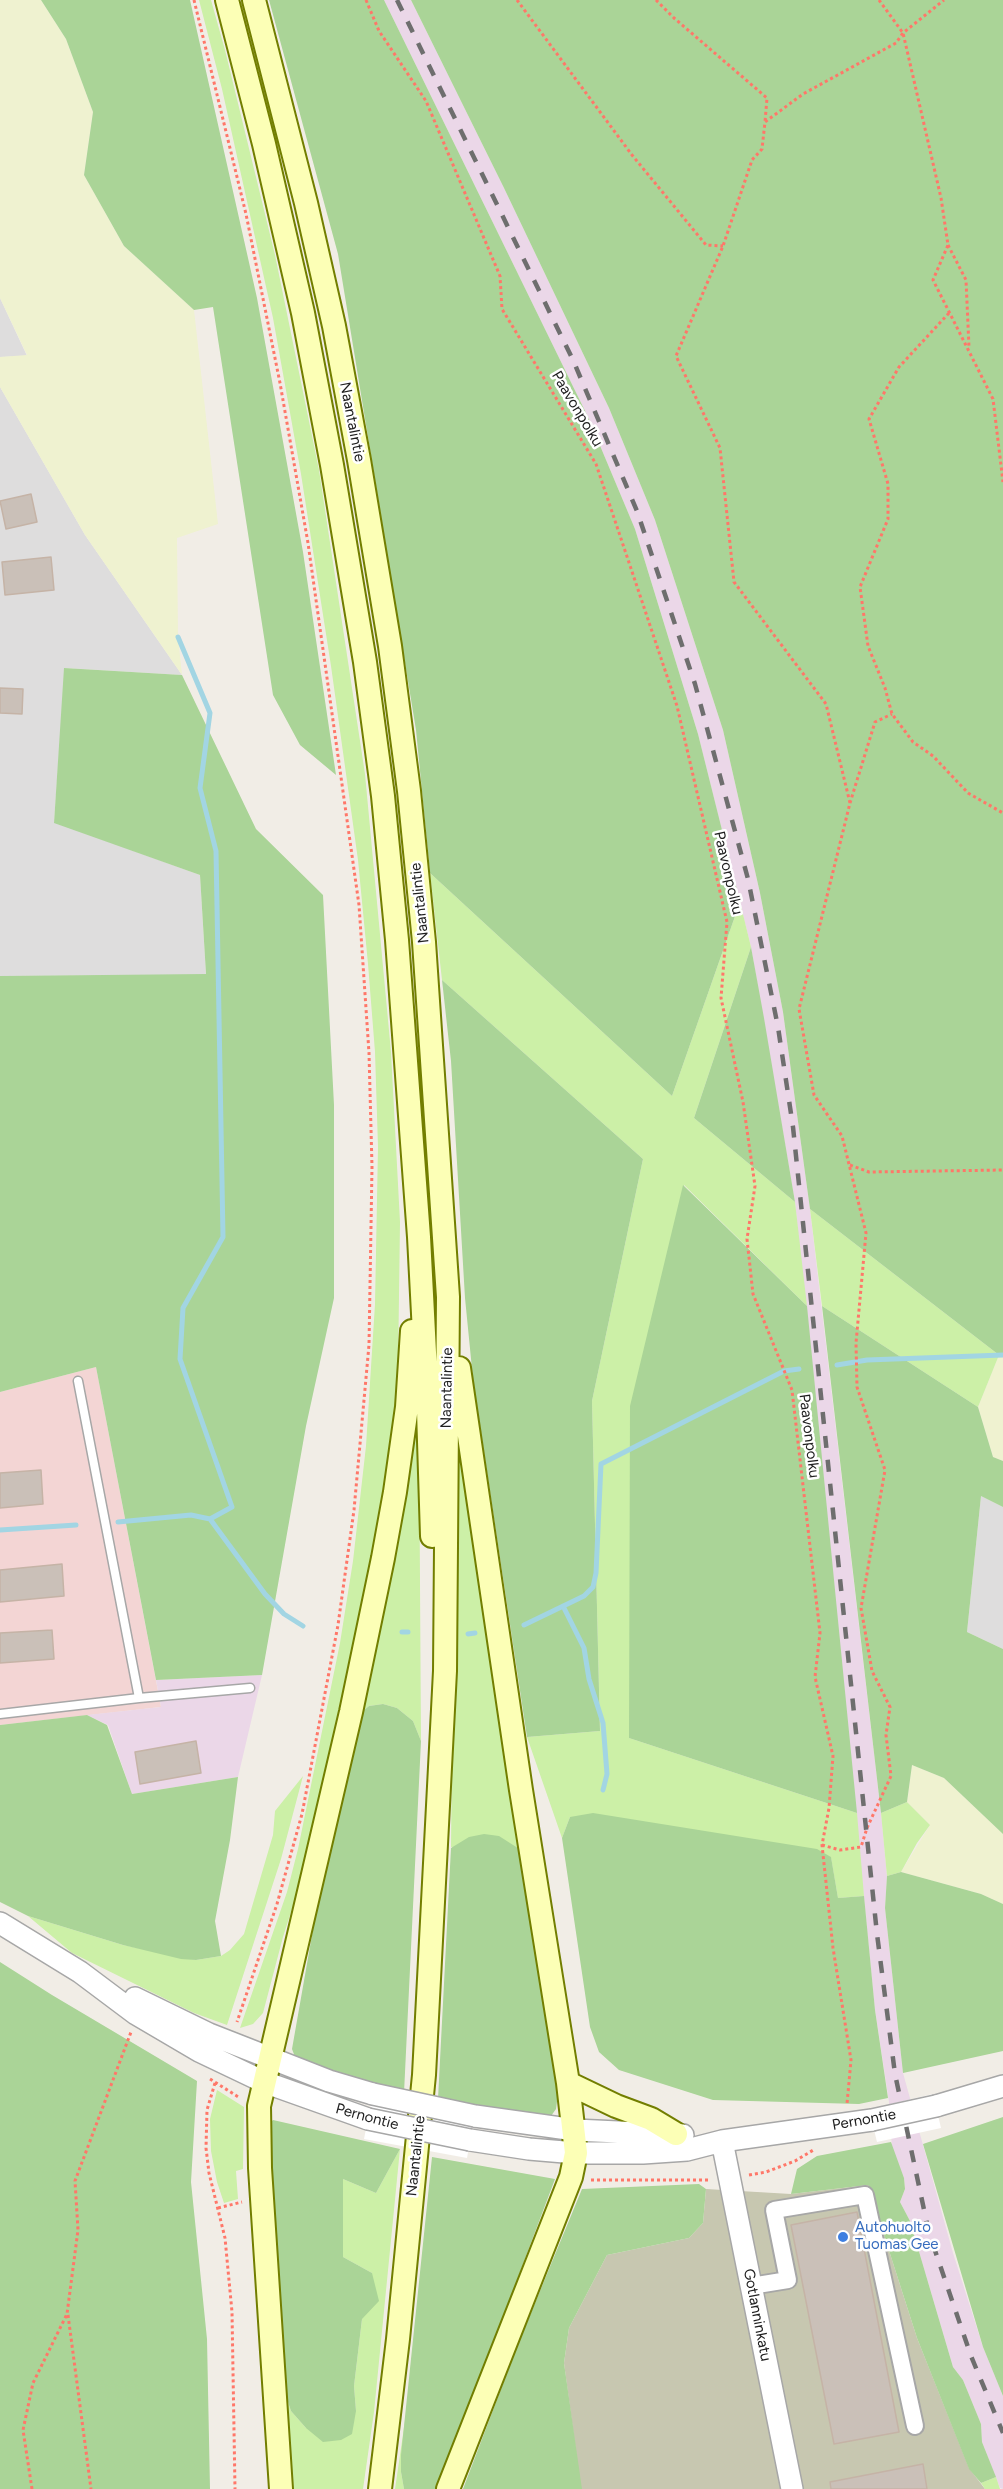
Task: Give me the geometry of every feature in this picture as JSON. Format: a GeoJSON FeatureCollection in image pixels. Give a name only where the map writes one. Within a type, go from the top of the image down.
{"type":"FeatureCollection","features":[{"type":"Feature","properties":{"kind":"main road","name":"Naantalintie"},"geometry":{"type":"LineString","coordinates":[[227,0],[264,144],[303,313],[332,465],[365,662],[383,796],[396,929],[419,1237],[431,1499],[436,1822]]}},
{"type":"Feature","properties":{"kind":"main road","name":"Naantalintie"},"geometry":{"type":"LineString","coordinates":[[254,0],[306,202],[334,326],[390,646],[409,791],[424,942],[448,1297],[445,1671],[424,2074],[398,2339],[380,2489]]}},
{"type":"Feature","properties":{"kind":"main road"},"geometry":{"type":"LineString","coordinates":[[281,2489],[260,2168],[259,2106],[351,1712],[395,1492],[406,1407],[419,1237]]}},
{"type":"Feature","properties":{"kind":"main road"},"geometry":{"type":"LineString","coordinates":[[448,1297],[521,1790],[568,2083],[576,2153],[571,2177],[448,2489]]}},
{"type":"Feature","properties":{"kind":"main road"},"geometry":{"type":"LineString","coordinates":[[568,2083],[616,2106],[651,2119],[676,2134]]}},
{"type":"Feature","properties":{"kind":"street","name":"Pernontie"},"geometry":{"type":"LineString","coordinates":[[0,1923],[80,1972],[136,2014],[200,2051],[264,2082],[368,2119],[470,2140],[576,2153],[687,2150],[722,2141],[872,2120],[936,2106],[1003,2086]]}},
{"type":"Feature","properties":{"kind":"street","name":"Pernontie"},"geometry":{"type":"LineString","coordinates":[[80,1972],[209,2034],[329,2081],[373,2094],[474,2116],[575,2130],[676,2134],[722,2141]]}},
{"type":"Feature","properties":{"kind":"street","name":"Gotlanninkatu"},"geometry":{"type":"LineString","coordinates":[[722,2141],[792,2489]]}},
{"type":"Feature","properties":{"kind":"street"},"geometry":{"type":"LineString","coordinates":[[751,2286],[788,2280],[774,2210],[865,2194],[915,2426]]}},
{"type":"Feature","properties":{"kind":"lane"},"geometry":{"type":"LineString","coordinates":[[78,1381],[139,1698]]}},
{"type":"Feature","properties":{"kind":"lane"},"geometry":{"type":"LineString","coordinates":[[0,1714],[250,1688]]}},
{"type":"Feature","properties":{"kind":"path"},"geometry":{"type":"LineString","coordinates":[[194,0],[243,203],[282,395],[308,543],[360,917],[369,1053],[372,1167],[369,1345],[354,1510],[338,1625],[302,1814],[277,1904],[237,2022]]}},
{"type":"Feature","properties":{"kind":"path","name":"Paavonpolku"},"geometry":{"type":"LineString","coordinates":[[366,0],[379,31],[426,101],[500,276],[502,309],[596,464],[677,706],[728,922],[721,998],[743,1102],[755,1186],[747,1239],[753,1294],[792,1390],[820,1633],[815,1677],[833,1756],[829,1808],[822,1845],[833,1948],[850,2060],[847,2104],[850,2123]]}},
{"type":"Feature","properties":{"kind":"path"},"geometry":{"type":"LineString","coordinates":[[517,0],[632,155],[706,245],[723,246]]}},
{"type":"Feature","properties":{"kind":"path"},"geometry":{"type":"LineString","coordinates":[[656,0],[767,98],[762,148],[753,160],[723,246],[676,356],[720,448],[734,582],[826,704],[850,803]]}},
{"type":"Feature","properties":{"kind":"path"},"geometry":{"type":"LineString","coordinates":[[879,0],[903,33],[941,198],[948,245],[966,280],[969,348]]}},
{"type":"Feature","properties":{"kind":"path"},"geometry":{"type":"LineString","coordinates":[[765,122],[803,94],[896,43],[903,33],[944,0]]}},
{"type":"Feature","properties":{"kind":"path"},"geometry":{"type":"LineString","coordinates":[[948,245],[933,280],[993,399],[1003,482]]}},
{"type":"Feature","properties":{"kind":"path"},"geometry":{"type":"LineString","coordinates":[[949,313],[899,367],[869,419],[888,484],[888,519],[860,587],[868,646],[885,688],[892,714],[913,742],[933,756],[968,793],[1003,813]]}},
{"type":"Feature","properties":{"kind":"path"},"geometry":{"type":"LineString","coordinates":[[822,1845],[840,1850],[861,1847],[867,1828],[891,1776],[886,1735],[890,1707],[872,1671],[861,1608],[885,1470],[857,1387],[856,1343],[866,1233],[842,1136],[814,1095],[799,1010],[850,803],[875,722],[892,714]]}},
{"type":"Feature","properties":{"kind":"path"},"geometry":{"type":"LineString","coordinates":[[850,1165],[869,1172],[1003,1170]]}},
{"type":"Feature","properties":{"kind":"path"},"geometry":{"type":"LineString","coordinates":[[91,2489],[67,2314],[78,2230],[75,2181],[133,2028]]}},
{"type":"Feature","properties":{"kind":"path"},"geometry":{"type":"LineString","coordinates":[[215,2083],[207,2110],[206,2148],[209,2173],[225,2238],[232,2312],[235,2489]]}},
{"type":"Feature","properties":{"kind":"path"},"geometry":{"type":"LineString","coordinates":[[218,2208],[243,2202]]}},
{"type":"Feature","properties":{"kind":"path"},"geometry":{"type":"LineString","coordinates":[[32,2489],[23,2430],[33,2383],[67,2314]]}},
{"type":"Feature","properties":{"kind":"shaded area"},"geometry":{"type":"Polygon","coordinates":[[[0,0],[41,0],[66,39],[93,112],[84,175],[124,246],[194,310],[218,524],[177,538],[178,637],[182,675],[85,535],[0,387],[0,357],[27,355],[0,298],[0,0]]]}},
{"type":"Feature","properties":{"kind":"shaded area"},"geometry":{"type":"Polygon","coordinates":[[[384,0],[411,0],[609,408],[655,520],[723,730],[760,893],[783,1012],[810,1209],[881,1813],[887,1876],[885,1908],[903,2073],[953,2253],[983,2347],[1003,2396],[1003,2489],[1000,2488],[982,2442],[981,2424],[963,2380],[953,2367],[910,2221],[900,2202],[905,2189],[904,2178],[892,2149],[889,2102],[875,2010],[795,1202],[751,947],[698,734],[635,529],[588,417],[384,0]]]}},
{"type":"Feature","properties":{"kind":"shaded area"},"geometry":{"type":"Polygon","coordinates":[[[0,298],[27,356],[0,357],[0,298]]]}},
{"type":"Feature","properties":{"kind":"shaded area"},"geometry":{"type":"Polygon","coordinates":[[[0,387],[85,535],[182,675],[65,668],[54,822],[200,875],[206,975],[0,976],[0,387]]]}},
{"type":"Feature","properties":{"kind":"shaded area"},"geometry":{"type":"Polygon","coordinates":[[[999,1355],[1003,1355],[1003,1461],[993,1457],[978,1407],[999,1355]]]}},
{"type":"Feature","properties":{"kind":"shaded area"},"geometry":{"type":"Polygon","coordinates":[[[96,1367],[161,1707],[0,1725],[0,1392],[96,1367]]]}},
{"type":"Feature","properties":{"kind":"shaded area"},"geometry":{"type":"Polygon","coordinates":[[[981,1496],[1003,1507],[1003,1649],[967,1632],[981,1496]]]}},
{"type":"Feature","properties":{"kind":"shaded area"},"geometry":{"type":"Polygon","coordinates":[[[262,1675],[238,1777],[132,1794],[108,1725],[87,1715],[161,1707],[156,1680],[262,1675]]]}},
{"type":"Feature","properties":{"kind":"shaded area"},"geometry":{"type":"Polygon","coordinates":[[[912,1765],[944,1778],[1003,1834],[1003,1904],[981,1894],[901,1872],[930,1825],[907,1802],[912,1765]]]}},
{"type":"Feature","properties":{"kind":"shaded area"},"geometry":{"type":"Polygon","coordinates":[[[868,2185],[917,2338],[969,2468],[985,2489],[581,2489],[564,2363],[569,2328],[607,2255],[689,2238],[703,2223],[706,2189],[791,2194],[868,2185]]]}},
{"type":"Feature","properties":{"kind":"green space"},"geometry":{"type":"Polygon","coordinates":[[[41,0],[190,0],[257,298],[303,552],[336,775],[300,745],[273,695],[213,307],[194,310],[124,246],[84,175],[93,112],[66,39],[41,0]]]}},
{"type":"Feature","properties":{"kind":"green space"},"geometry":{"type":"Polygon","coordinates":[[[199,0],[211,0],[225,50],[275,255],[319,470],[365,774],[391,1052],[400,1222],[398,1369],[384,1496],[347,1682],[297,1893],[263,2013],[253,2024],[240,2028],[287,1892],[298,1849],[340,1643],[353,1561],[366,1446],[375,1304],[378,1147],[375,1052],[358,860],[331,666],[301,474],[273,318],[222,89],[199,0]]]}},
{"type":"Feature","properties":{"kind":"green space"},"geometry":{"type":"Polygon","coordinates":[[[269,0],[384,0],[588,417],[635,529],[698,734],[740,902],[672,1096],[430,873],[416,730],[338,254],[269,0]]]}},
{"type":"Feature","properties":{"kind":"green space"},"geometry":{"type":"Polygon","coordinates":[[[411,0],[1003,0],[1003,1355],[999,1355],[810,1209],[783,1012],[760,893],[723,730],[655,520],[609,408],[411,0]]]}},
{"type":"Feature","properties":{"kind":"green space"},"geometry":{"type":"Polygon","coordinates":[[[64,668],[182,675],[256,829],[323,895],[334,1105],[334,1298],[306,1426],[262,1675],[156,1680],[96,1367],[0,1392],[0,976],[206,974],[200,875],[54,823],[64,668]]]}},
{"type":"Feature","properties":{"kind":"green space"},"geometry":{"type":"Polygon","coordinates":[[[430,873],[672,1096],[740,902],[751,947],[694,1118],[795,1202],[807,1306],[684,1185],[629,1738],[857,1813],[864,1896],[838,1898],[831,1858],[570,1817],[562,1838],[527,1737],[600,1731],[592,1401],[643,1159],[442,980],[430,873]]]}},
{"type":"Feature","properties":{"kind":"green space"},"geometry":{"type":"Polygon","coordinates":[[[751,947],[764,1018],[795,1202],[694,1118],[751,947]]]}},
{"type":"Feature","properties":{"kind":"green space"},"geometry":{"type":"Polygon","coordinates":[[[442,980],[643,1159],[592,1401],[600,1731],[527,1737],[473,1379],[465,1298],[451,1061],[442,980]]]}},
{"type":"Feature","properties":{"kind":"green space"},"geometry":{"type":"Polygon","coordinates":[[[683,1185],[807,1306],[857,1813],[629,1738],[630,1406],[683,1185]]]}},
{"type":"Feature","properties":{"kind":"green space"},"geometry":{"type":"Polygon","coordinates":[[[810,1209],[999,1355],[978,1407],[822,1306],[810,1209]]]}},
{"type":"Feature","properties":{"kind":"green space"},"geometry":{"type":"Polygon","coordinates":[[[822,1306],[978,1407],[993,1457],[1003,1461],[1003,1507],[981,1496],[967,1632],[1003,1649],[1003,1834],[944,1778],[912,1765],[907,1802],[881,1813],[822,1306]]]}},
{"type":"Feature","properties":{"kind":"green space"},"geometry":{"type":"Polygon","coordinates":[[[416,1423],[419,1424],[421,1741],[413,1721],[397,1708],[383,1704],[369,1706],[359,1714],[400,1531],[416,1423]]]}},
{"type":"Feature","properties":{"kind":"green space"},"geometry":{"type":"Polygon","coordinates":[[[459,1443],[524,1852],[451,1847],[455,1444],[459,1443]]]}},
{"type":"Feature","properties":{"kind":"green space"},"geometry":{"type":"Polygon","coordinates":[[[383,1704],[397,1708],[413,1721],[421,1741],[404,2093],[340,2075],[295,2057],[292,2049],[321,1884],[359,1714],[369,1706],[383,1704]]]}},
{"type":"Feature","properties":{"kind":"green space"},"geometry":{"type":"Polygon","coordinates":[[[87,1715],[107,1725],[132,1794],[238,1777],[230,1840],[215,1921],[221,1956],[196,1960],[181,1959],[123,1945],[28,1916],[0,1902],[0,1725],[87,1715]]]}},
{"type":"Feature","properties":{"kind":"green space"},"geometry":{"type":"Polygon","coordinates":[[[303,1776],[281,1859],[227,2025],[194,2013],[72,1953],[28,1916],[123,1945],[196,1960],[221,1956],[230,1950],[244,1934],[273,1835],[275,1811],[303,1776]]]}},
{"type":"Feature","properties":{"kind":"green space"},"geometry":{"type":"Polygon","coordinates":[[[907,1802],[930,1825],[901,1872],[887,1876],[881,1813],[907,1802]]]}},
{"type":"Feature","properties":{"kind":"green space"},"geometry":{"type":"Polygon","coordinates":[[[593,1813],[817,1849],[831,1857],[838,1898],[864,1896],[875,2010],[888,2098],[859,2104],[713,2100],[619,2070],[599,2052],[590,2027],[562,1838],[570,1817],[593,1813]]]}},
{"type":"Feature","properties":{"kind":"green space"},"geometry":{"type":"Polygon","coordinates":[[[484,1834],[499,1836],[524,1852],[559,2087],[556,2109],[551,2116],[545,2118],[438,2099],[451,1848],[469,1837],[484,1834]]]}},
{"type":"Feature","properties":{"kind":"green space"},"geometry":{"type":"Polygon","coordinates":[[[901,1872],[981,1894],[1003,1904],[1003,2051],[903,2073],[885,1908],[887,1876],[901,1872]]]}},
{"type":"Feature","properties":{"kind":"green space"},"geometry":{"type":"Polygon","coordinates":[[[0,1962],[197,2081],[191,2182],[207,2339],[210,2489],[0,2489],[0,1962]]]}},
{"type":"Feature","properties":{"kind":"green space"},"geometry":{"type":"Polygon","coordinates":[[[217,2090],[244,2107],[243,2169],[236,2171],[238,2199],[224,2203],[211,2151],[210,2119],[217,2090]]]}},
{"type":"Feature","properties":{"kind":"green space"},"geometry":{"type":"Polygon","coordinates":[[[1003,2117],[1003,2396],[983,2347],[923,2144],[1003,2117]]]}},
{"type":"Feature","properties":{"kind":"green space"},"geometry":{"type":"Polygon","coordinates":[[[273,2120],[400,2149],[376,2193],[343,2179],[343,2257],[372,2273],[379,2301],[362,2319],[354,2386],[356,2411],[352,2434],[341,2440],[323,2442],[306,2428],[291,2411],[283,2381],[268,2154],[270,2123],[273,2120]]]}},
{"type":"Feature","properties":{"kind":"green space"},"geometry":{"type":"Polygon","coordinates":[[[891,2142],[904,2178],[905,2189],[900,2202],[910,2221],[953,2367],[963,2380],[981,2424],[982,2442],[996,2477],[981,2483],[969,2469],[917,2338],[868,2185],[791,2194],[797,2169],[817,2156],[891,2142]]]}},
{"type":"Feature","properties":{"kind":"green space"},"geometry":{"type":"Polygon","coordinates":[[[400,2149],[374,2412],[363,2489],[291,2489],[287,2399],[291,2411],[306,2428],[356,2411],[354,2386],[362,2319],[372,2273],[343,2257],[343,2179],[376,2193],[400,2149]]]}},
{"type":"Feature","properties":{"kind":"green space"},"geometry":{"type":"Polygon","coordinates":[[[432,2157],[555,2179],[442,2479],[436,2489],[404,2489],[401,2455],[432,2157]]]}},
{"type":"Feature","properties":{"kind":"green space"},"geometry":{"type":"Polygon","coordinates":[[[699,2184],[706,2189],[703,2223],[689,2238],[607,2255],[569,2328],[564,2363],[582,2489],[463,2489],[519,2342],[582,2189],[699,2184]]]}},
{"type":"Feature","properties":{"kind":"green space"},"geometry":{"type":"Polygon","coordinates":[[[406,2414],[401,2472],[404,2489],[395,2489],[406,2414]]]}},
{"type":"Feature","properties":{"kind":"green space"},"geometry":{"type":"Polygon","coordinates":[[[996,2477],[1000,2489],[985,2489],[981,2483],[996,2477]]]}},
{"type":"Feature","properties":{"kind":"pier"},"geometry":{"type":"Polygon","coordinates":[[[374,2088],[476,2107],[467,2158],[364,2139],[374,2088]]]}},
{"type":"Feature","properties":{"kind":"pier"},"geometry":{"type":"Polygon","coordinates":[[[933,2094],[941,2128],[877,2142],[869,2109],[933,2094]]]}},
{"type":"Feature","properties":{"kind":"building"},"geometry":{"type":"Polygon","coordinates":[[[31,494],[37,522],[6,529],[0,501],[31,494]]]}},
{"type":"Feature","properties":{"kind":"building"},"geometry":{"type":"Polygon","coordinates":[[[51,557],[54,590],[5,595],[2,562],[51,557]]]}},
{"type":"Feature","properties":{"kind":"building"},"geometry":{"type":"Polygon","coordinates":[[[0,688],[23,689],[22,714],[0,713],[0,688]]]}},
{"type":"Feature","properties":{"kind":"building"},"geometry":{"type":"Polygon","coordinates":[[[41,1470],[43,1504],[0,1508],[0,1473],[41,1470]]]}},
{"type":"Feature","properties":{"kind":"building"},"geometry":{"type":"Polygon","coordinates":[[[62,1564],[64,1596],[0,1602],[0,1570],[62,1564]]]}},
{"type":"Feature","properties":{"kind":"building"},"geometry":{"type":"Polygon","coordinates":[[[52,1630],[54,1659],[0,1663],[0,1633],[52,1630]]]}},
{"type":"Feature","properties":{"kind":"building"},"geometry":{"type":"Polygon","coordinates":[[[196,1741],[201,1773],[140,1784],[135,1752],[196,1741]]]}},
{"type":"Feature","properties":{"kind":"building"},"geometry":{"type":"Polygon","coordinates":[[[857,2212],[899,2432],[834,2444],[791,2225],[857,2212]]]}},
{"type":"Feature","properties":{"kind":"building"},"geometry":{"type":"Polygon","coordinates":[[[923,2464],[927,2489],[831,2489],[830,2482],[923,2464]]]}},
{"type":"Feature","properties":{"kind":"waterway"},"geometry":{"type":"LineString","coordinates":[[178,637],[210,713],[200,788],[216,851],[223,1237],[183,1308],[180,1359],[232,1507],[210,1519],[265,1594],[284,1614],[303,1626]]}},
{"type":"Feature","properties":{"kind":"waterway"},"geometry":{"type":"LineString","coordinates":[[837,1365],[867,1360],[1003,1355]]}},
{"type":"Feature","properties":{"kind":"waterway"},"geometry":{"type":"LineString","coordinates":[[524,1625],[584,1596],[593,1587],[596,1573],[601,1464],[784,1371],[799,1369]]}},
{"type":"Feature","properties":{"kind":"waterway"},"geometry":{"type":"LineString","coordinates":[[118,1522],[191,1515],[210,1519]]}},
{"type":"Feature","properties":{"kind":"waterway"},"geometry":{"type":"LineString","coordinates":[[0,1530],[76,1525]]}},
{"type":"Feature","properties":{"kind":"waterway"},"geometry":{"type":"LineString","coordinates":[[563,1606],[584,1648],[589,1679],[603,1723],[607,1774],[603,1790]]}},
{"type":"Feature","properties":{"kind":"waterway"},"geometry":{"type":"LineString","coordinates":[[402,1632],[408,1632]]}},
{"type":"Feature","properties":{"kind":"waterway"},"geometry":{"type":"LineString","coordinates":[[468,1634],[475,1633]]}},
{"type":"Feature","properties":{"kind":"railway"},"geometry":{"type":"LineString","coordinates":[[397,0],[573,360],[637,511],[695,684],[748,879],[778,1027],[793,1127],[877,1934],[895,2074],[929,2233],[971,2356],[1003,2433]]}},
{"type":"Feature","properties":{"kind":"place","name":"Autohuolto Tuomas Gee"},"geometry":{"type":"Point","coordinates":[843,2237]}}]}
